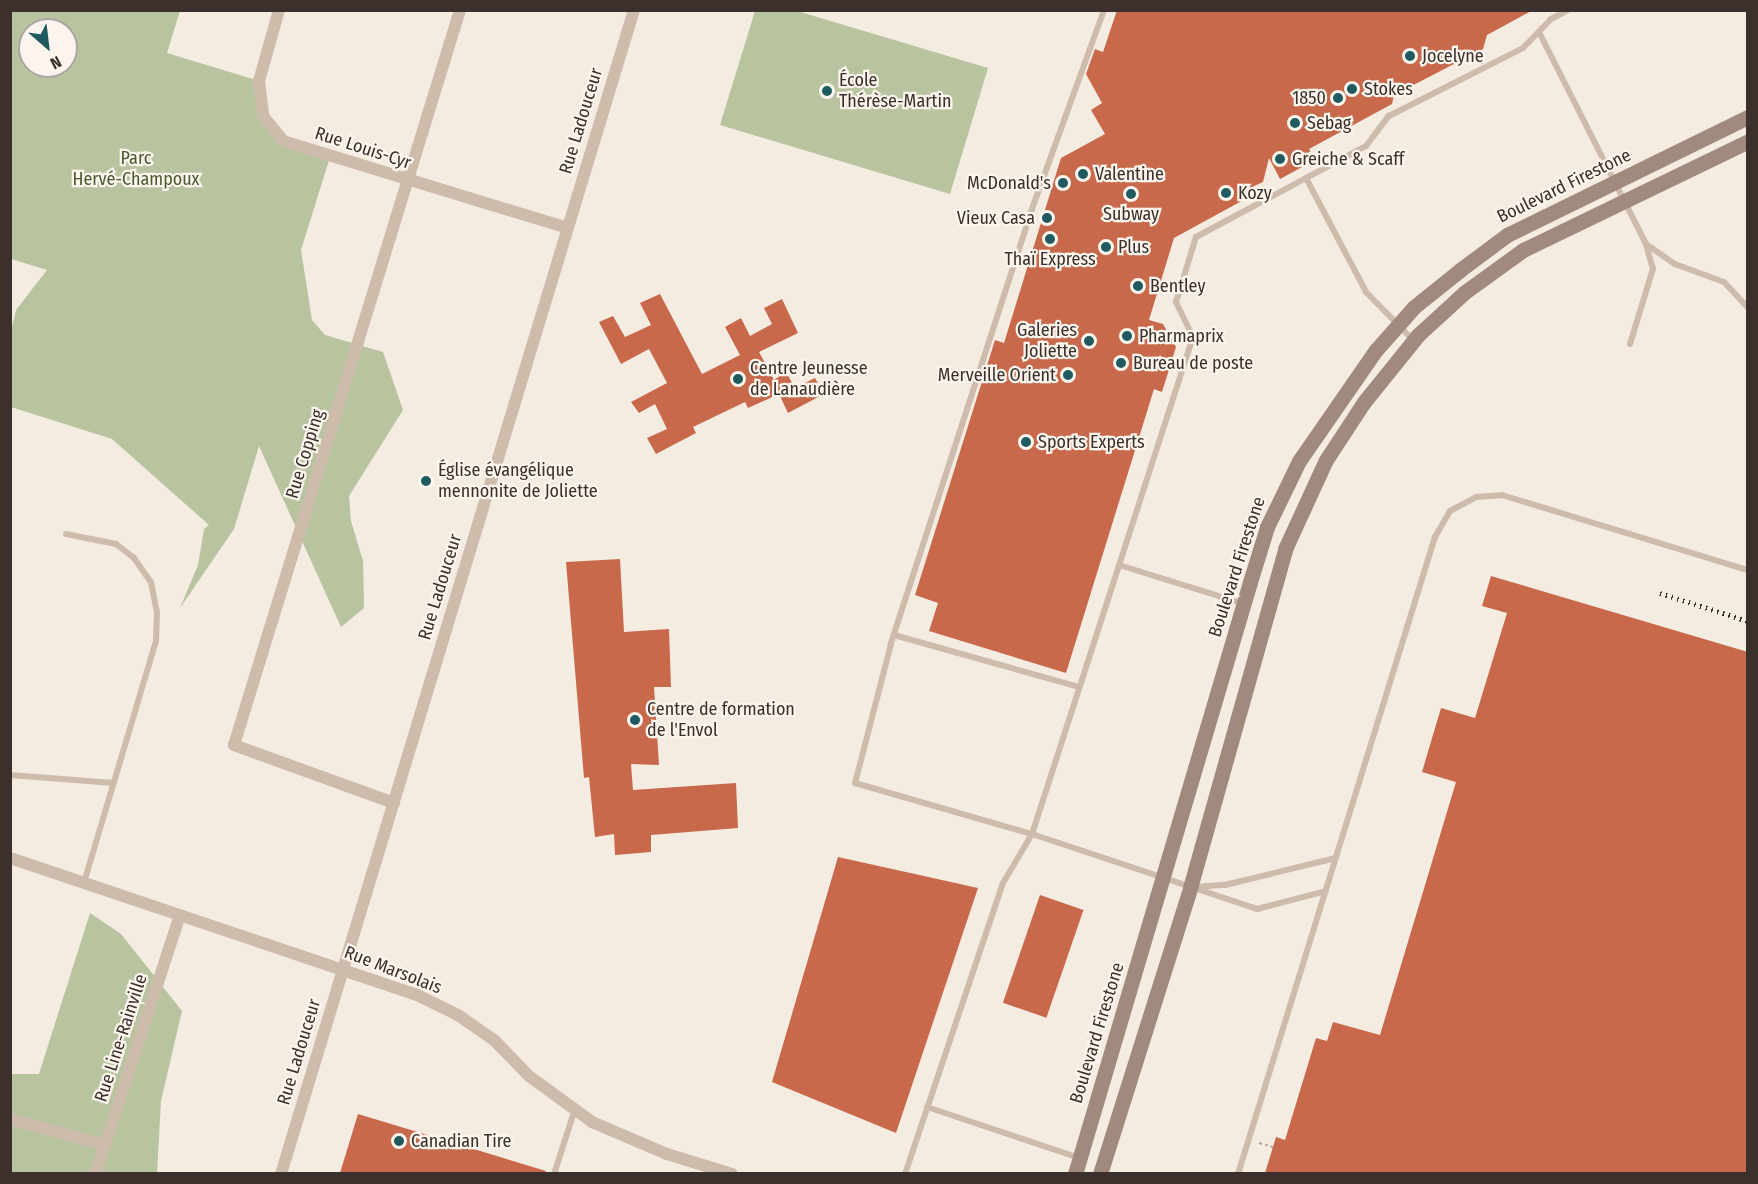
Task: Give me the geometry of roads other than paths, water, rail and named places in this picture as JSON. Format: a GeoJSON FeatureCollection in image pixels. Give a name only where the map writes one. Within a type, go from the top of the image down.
{"type":"FeatureCollection","features":[{"type":"Feature","properties":{"kind":"main road","name":"Boulevard Firestone"},"geometry":{"type":"LineString","coordinates":[[1075,1173],[1165,877],[1267,527],[1299,461],[1343,392],[1414,307],[1507,235],[1748,117]]}},
{"type":"Feature","properties":{"kind":"main road"},"geometry":{"type":"LineString","coordinates":[[1100,1173],[1190,888],[1285,549],[1326,460],[1364,402],[1414,340],[1465,292],[1523,250],[1748,141]]}},
{"type":"Feature","properties":{"kind":"street","name":"Rue Louis-Cyr"},"geometry":{"type":"LineString","coordinates":[[279,10],[259,81],[263,116],[283,141],[407,182],[567,228]]}},
{"type":"Feature","properties":{"kind":"street","name":"Rue Copping"},"geometry":{"type":"LineString","coordinates":[[394,803],[234,745],[460,10]]}},
{"type":"Feature","properties":{"kind":"street","name":"Rue Ladouceur"},"geometry":{"type":"LineString","coordinates":[[281,1173],[634,10]]}},
{"type":"Feature","properties":{"kind":"street","name":"Rue Marsolais"},"geometry":{"type":"LineString","coordinates":[[10,858],[415,994],[458,1015],[494,1040],[529,1076],[592,1122],[714,1171],[732,1173]]}},
{"type":"Feature","properties":{"kind":"street","name":"Rue Line-Rainville"},"geometry":{"type":"LineString","coordinates":[[96,1172],[180,915]]}},
{"type":"Feature","properties":{"kind":"street"},"geometry":{"type":"LineString","coordinates":[[10,1119],[105,1145]]}},
{"type":"Feature","properties":{"kind":"lane"},"geometry":{"type":"LineString","coordinates":[[1104,10],[1034,203],[894,635],[855,783],[1032,834],[1257,909],[1326,891]]}},
{"type":"Feature","properties":{"kind":"lane"},"geometry":{"type":"LineString","coordinates":[[905,1173],[1003,883],[1032,834],[1193,337],[1176,302],[1196,237],[1366,146],[1389,116],[1523,48],[1551,19],[1568,10]]}},
{"type":"Feature","properties":{"kind":"lane"},"geometry":{"type":"LineString","coordinates":[[1539,32],[1646,244],[1653,269],[1630,344]]}},
{"type":"Feature","properties":{"kind":"lane"},"geometry":{"type":"LineString","coordinates":[[1306,178],[1366,292],[1414,340]]}},
{"type":"Feature","properties":{"kind":"lane"},"geometry":{"type":"LineString","coordinates":[[1646,244],[1675,264],[1724,282],[1748,308]]}},
{"type":"Feature","properties":{"kind":"lane"},"geometry":{"type":"LineString","coordinates":[[1238,1173],[1435,537],[1450,512],[1476,497],[1502,495],[1748,570]]}},
{"type":"Feature","properties":{"kind":"lane"},"geometry":{"type":"LineString","coordinates":[[66,534],[116,544],[134,558],[152,582],[157,612],[156,641],[84,882]]}},
{"type":"Feature","properties":{"kind":"lane"},"geometry":{"type":"LineString","coordinates":[[1119,565],[1244,604]]}},
{"type":"Feature","properties":{"kind":"lane"},"geometry":{"type":"LineString","coordinates":[[894,635],[1079,687]]}},
{"type":"Feature","properties":{"kind":"lane"},"geometry":{"type":"LineString","coordinates":[[10,775],[114,783]]}},
{"type":"Feature","properties":{"kind":"lane"},"geometry":{"type":"LineString","coordinates":[[1190,888],[1225,885],[1336,858]]}},
{"type":"Feature","properties":{"kind":"lane"},"geometry":{"type":"LineString","coordinates":[[927,1107],[1080,1158]]}},
{"type":"Feature","properties":{"kind":"lane"},"geometry":{"type":"LineString","coordinates":[[554,1173],[575,1109]]}},
{"type":"Feature","properties":{"kind":"railway"},"geometry":{"type":"LineString","coordinates":[[1660,593],[1748,621]]}},
{"type":"Feature","properties":{"kind":"place","name":"Jocelyne"},"geometry":{"type":"Point","coordinates":[1410,56]}},
{"type":"Feature","properties":{"kind":"place","name":"Stokes"},"geometry":{"type":"Point","coordinates":[1352,89]}},
{"type":"Feature","properties":{"kind":"place","name":"École Thérèse-Martin"},"geometry":{"type":"Point","coordinates":[827,91]}},
{"type":"Feature","properties":{"kind":"place","name":"1850"},"geometry":{"type":"Point","coordinates":[1338,98]}},
{"type":"Feature","properties":{"kind":"place","name":"Sebag"},"geometry":{"type":"Point","coordinates":[1295,123]}},
{"type":"Feature","properties":{"kind":"place","name":"Greiche & Scaff"},"geometry":{"type":"Point","coordinates":[1280,159]}},
{"type":"Feature","properties":{"kind":"place","name":"Valentine"},"geometry":{"type":"Point","coordinates":[1083,174]}},
{"type":"Feature","properties":{"kind":"place","name":"McDonald's"},"geometry":{"type":"Point","coordinates":[1063,183]}},
{"type":"Feature","properties":{"kind":"place","name":"Kozy"},"geometry":{"type":"Point","coordinates":[1226,193]}},
{"type":"Feature","properties":{"kind":"place","name":"Subway"},"geometry":{"type":"Point","coordinates":[1131,194]}},
{"type":"Feature","properties":{"kind":"place","name":"Vieux Casa"},"geometry":{"type":"Point","coordinates":[1047,218]}},
{"type":"Feature","properties":{"kind":"place","name":"Thaï Express"},"geometry":{"type":"Point","coordinates":[1050,239]}},
{"type":"Feature","properties":{"kind":"place","name":"Plus"},"geometry":{"type":"Point","coordinates":[1106,247]}},
{"type":"Feature","properties":{"kind":"place","name":"Bentley"},"geometry":{"type":"Point","coordinates":[1138,286]}},
{"type":"Feature","properties":{"kind":"place","name":"Pharmaprix"},"geometry":{"type":"Point","coordinates":[1127,336]}},
{"type":"Feature","properties":{"kind":"place","name":"Galeries Joliette"},"geometry":{"type":"Point","coordinates":[1089,341]}},
{"type":"Feature","properties":{"kind":"place","name":"Bureau de poste"},"geometry":{"type":"Point","coordinates":[1121,363]}},
{"type":"Feature","properties":{"kind":"place","name":"Merveille Orient"},"geometry":{"type":"Point","coordinates":[1068,375]}},
{"type":"Feature","properties":{"kind":"place","name":"Centre Jeunesse de Lanaudière"},"geometry":{"type":"Point","coordinates":[738,379]}},
{"type":"Feature","properties":{"kind":"place","name":"Sports Experts"},"geometry":{"type":"Point","coordinates":[1026,442]}},
{"type":"Feature","properties":{"kind":"place","name":"Église évangélique mennonite de Joliette"},"geometry":{"type":"Point","coordinates":[426,481]}},
{"type":"Feature","properties":{"kind":"place","name":"Centre de formation de l'Envol"},"geometry":{"type":"Point","coordinates":[635,720]}},
{"type":"Feature","properties":{"kind":"place","name":"Canadian Tire"},"geometry":{"type":"Point","coordinates":[399,1141]}},
{"type":"Feature","properties":{"kind":"park label","name":"Parc Hervé-Champoux"},"geometry":{"type":"Point","coordinates":[136,169]}}]}
